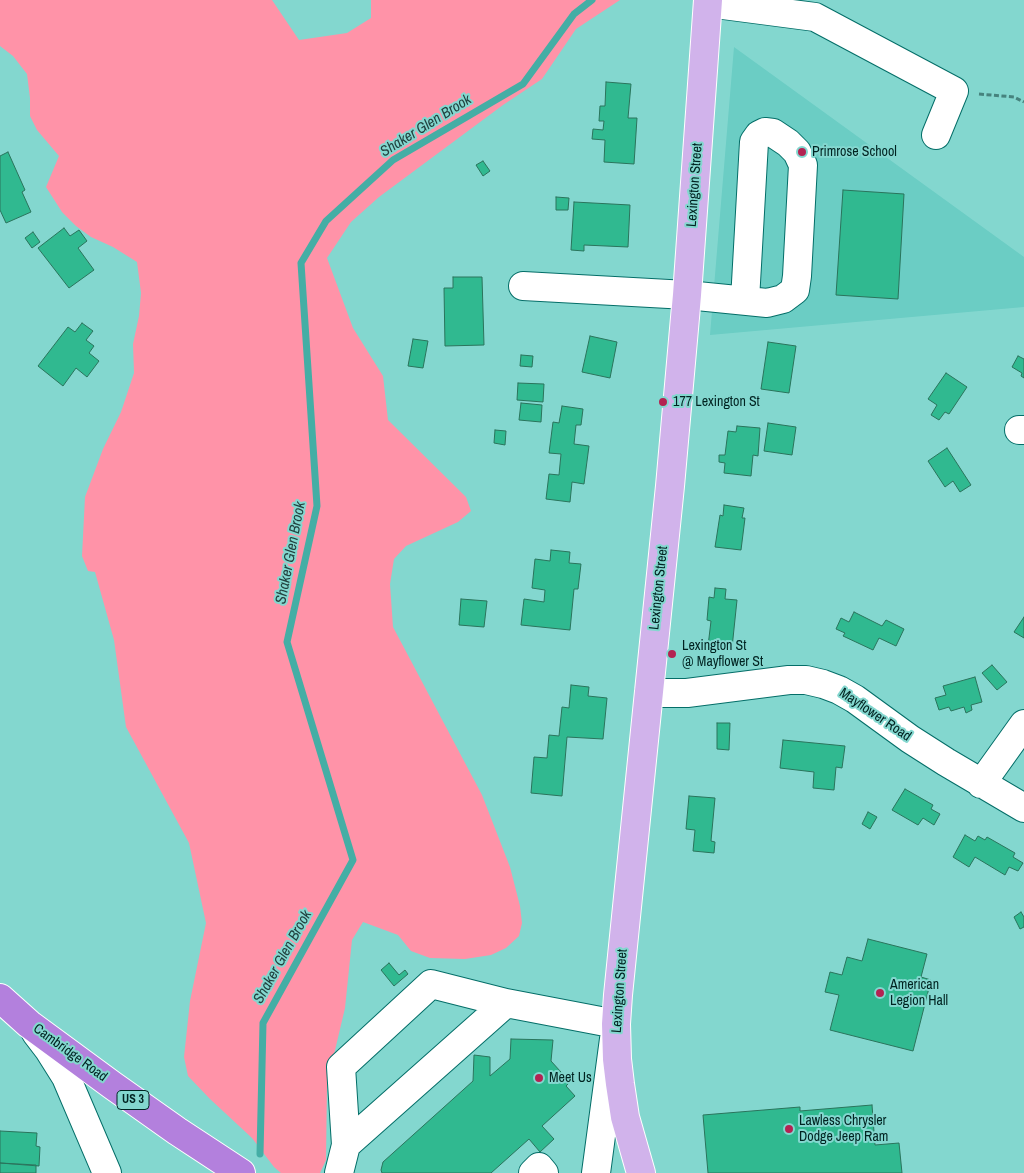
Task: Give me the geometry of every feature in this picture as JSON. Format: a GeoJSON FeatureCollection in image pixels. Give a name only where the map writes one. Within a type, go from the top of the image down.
{"type":"FeatureCollection","features":[{"type":"Feature","properties":{"kind":"highway","name":"Cambridge Road"},"geometry":{"type":"LineString","coordinates":[[0,998],[29,1024],[177,1131],[241,1173]]}},
{"type":"Feature","properties":{"kind":"main road","name":"Lexington Street"},"geometry":{"type":"LineString","coordinates":[[641,1173],[625,1116],[617,1059],[616,1024],[670,486],[687,295],[708,1]]}},
{"type":"Feature","properties":{"kind":"street"},"geometry":{"type":"LineString","coordinates":[[708,1],[815,17],[954,92],[936,135]]}},
{"type":"Feature","properties":{"kind":"street"},"geometry":{"type":"LineString","coordinates":[[523,286],[687,295],[767,303],[783,300],[795,290],[803,165],[797,152],[788,144],[772,133],[765,132],[759,135],[754,142],[745,300]]}},
{"type":"Feature","properties":{"kind":"street","name":"Mayflower Road"},"geometry":{"type":"LineString","coordinates":[[649,693],[687,693],[789,680],[806,680],[823,684],[840,690],[855,699],[910,739],[1024,808]]}},
{"type":"Feature","properties":{"kind":"street"},"geometry":{"type":"LineString","coordinates":[[982,784],[1024,724]]}},
{"type":"Feature","properties":{"kind":"street"},"geometry":{"type":"LineString","coordinates":[[339,1173],[346,1145],[341,1067],[431,984],[506,1003],[616,1024],[596,1173]]}},
{"type":"Feature","properties":{"kind":"street"},"geometry":{"type":"LineString","coordinates":[[346,1145],[506,1003]]}},
{"type":"Feature","properties":{"kind":"street"},"geometry":{"type":"LineString","coordinates":[[29,1024],[49,1050],[66,1077],[107,1173]]}},
{"type":"Feature","properties":{"kind":"street"},"geometry":{"type":"LineString","coordinates":[[533,1173],[539,1167],[544,1173]]}},
{"type":"Feature","properties":{"kind":"path"},"geometry":{"type":"LineString","coordinates":[[954,92],[1014,97],[1024,102]]}},
{"type":"Feature","properties":{"kind":"shaded area"},"geometry":{"type":"Polygon","coordinates":[[[0,0],[272,0],[299,40],[347,33],[371,18],[371,0],[620,0],[576,29],[542,79],[503,105],[379,197],[351,222],[327,258],[353,328],[383,376],[388,420],[466,497],[471,511],[458,522],[406,546],[394,559],[390,584],[393,627],[482,795],[510,867],[520,906],[522,923],[519,936],[506,948],[491,955],[465,959],[430,958],[411,951],[398,935],[363,922],[352,940],[345,1008],[327,1084],[326,1160],[320,1173],[281,1173],[274,1167],[252,1138],[188,1076],[184,1057],[190,1001],[206,923],[189,843],[126,727],[114,640],[95,572],[88,571],[82,556],[85,497],[103,449],[121,412],[134,373],[133,344],[139,316],[141,293],[137,262],[113,247],[91,237],[76,226],[62,212],[46,187],[59,156],[37,130],[30,116],[27,74],[13,56],[0,46],[0,0]]]}},
{"type":"Feature","properties":{"kind":"shaded area","name":"Primrose School"},"geometry":{"type":"Polygon","coordinates":[[[734,47],[1024,257],[1024,307],[710,335],[734,47]]]}},
{"type":"Feature","properties":{"kind":"building"},"geometry":{"type":"Polygon","coordinates":[[[606,82],[631,84],[628,118],[637,118],[634,164],[604,162],[605,140],[592,139],[593,129],[603,130],[604,121],[599,121],[600,106],[605,106],[606,82]]]}},
{"type":"Feature","properties":{"kind":"building"},"geometry":{"type":"Polygon","coordinates":[[[8,152],[25,190],[22,192],[31,212],[6,223],[0,210],[0,156],[8,152]]]}},
{"type":"Feature","properties":{"kind":"building"},"geometry":{"type":"Polygon","coordinates":[[[483,161],[490,171],[483,176],[476,165],[483,161]]]}},
{"type":"Feature","properties":{"kind":"building"},"geometry":{"type":"Polygon","coordinates":[[[843,190],[904,194],[898,299],[836,295],[843,190]]]}},
{"type":"Feature","properties":{"kind":"building"},"geometry":{"type":"Polygon","coordinates":[[[556,197],[569,198],[568,210],[556,210],[556,197]]]}},
{"type":"Feature","properties":{"kind":"building"},"geometry":{"type":"Polygon","coordinates":[[[574,202],[630,205],[628,247],[584,245],[584,251],[571,250],[574,202]]]}},
{"type":"Feature","properties":{"kind":"building"},"geometry":{"type":"Polygon","coordinates":[[[64,228],[70,236],[79,230],[87,241],[78,248],[94,270],[69,288],[38,248],[64,228]]]}},
{"type":"Feature","properties":{"kind":"building"},"geometry":{"type":"Polygon","coordinates":[[[33,232],[40,242],[32,248],[25,238],[33,232]]]}},
{"type":"Feature","properties":{"kind":"building"},"geometry":{"type":"Polygon","coordinates":[[[453,277],[482,277],[484,345],[445,346],[444,288],[453,288],[453,277]]]}},
{"type":"Feature","properties":{"kind":"building"},"geometry":{"type":"Polygon","coordinates":[[[82,323],[93,331],[86,340],[94,346],[89,353],[99,361],[87,377],[76,368],[63,386],[38,366],[68,327],[75,332],[82,323]]]}},
{"type":"Feature","properties":{"kind":"building"},"geometry":{"type":"Polygon","coordinates":[[[590,336],[617,342],[610,378],[582,372],[590,336]]]}},
{"type":"Feature","properties":{"kind":"building"},"geometry":{"type":"Polygon","coordinates":[[[413,339],[428,341],[423,368],[408,366],[413,339]]]}},
{"type":"Feature","properties":{"kind":"building"},"geometry":{"type":"Polygon","coordinates":[[[768,342],[796,346],[789,393],[761,389],[768,342]]]}},
{"type":"Feature","properties":{"kind":"building"},"geometry":{"type":"Polygon","coordinates":[[[521,355],[533,356],[532,367],[520,366],[521,355]]]}},
{"type":"Feature","properties":{"kind":"building"},"geometry":{"type":"Polygon","coordinates":[[[1018,356],[1024,359],[1024,378],[1021,376],[1022,373],[1012,367],[1018,356]]]}},
{"type":"Feature","properties":{"kind":"building"},"geometry":{"type":"Polygon","coordinates":[[[946,373],[967,387],[949,414],[945,412],[939,420],[931,415],[937,405],[928,399],[946,373]]]}},
{"type":"Feature","properties":{"kind":"building"},"geometry":{"type":"Polygon","coordinates":[[[518,383],[544,384],[543,402],[517,400],[518,383]]]}},
{"type":"Feature","properties":{"kind":"building"},"geometry":{"type":"Polygon","coordinates":[[[521,403],[542,405],[541,422],[519,420],[521,403]]]}},
{"type":"Feature","properties":{"kind":"building"},"geometry":{"type":"Polygon","coordinates":[[[562,406],[583,409],[581,425],[576,425],[574,444],[589,446],[584,484],[572,482],[570,502],[546,499],[549,474],[559,475],[561,454],[549,453],[553,422],[559,423],[562,406]]]}},
{"type":"Feature","properties":{"kind":"building"},"geometry":{"type":"Polygon","coordinates":[[[768,423],[796,427],[792,455],[764,451],[768,423]]]}},
{"type":"Feature","properties":{"kind":"building"},"geometry":{"type":"Polygon","coordinates":[[[737,426],[760,428],[758,456],[753,455],[751,476],[724,473],[725,463],[719,462],[719,455],[725,455],[728,431],[736,432],[737,426]]]}},
{"type":"Feature","properties":{"kind":"building"},"geometry":{"type":"Polygon","coordinates":[[[495,430],[506,431],[505,445],[494,443],[495,430]]]}},
{"type":"Feature","properties":{"kind":"building"},"geometry":{"type":"Polygon","coordinates":[[[947,448],[971,485],[960,492],[953,481],[945,487],[928,461],[947,448]]]}},
{"type":"Feature","properties":{"kind":"building"},"geometry":{"type":"Polygon","coordinates":[[[724,505],[744,508],[742,518],[745,518],[741,550],[715,547],[720,515],[723,516],[724,505]]]}},
{"type":"Feature","properties":{"kind":"building"},"geometry":{"type":"Polygon","coordinates":[[[551,550],[570,552],[569,563],[581,564],[578,589],[574,589],[570,630],[521,625],[524,599],[544,602],[545,590],[532,588],[535,559],[550,561],[551,550]]]}},
{"type":"Feature","properties":{"kind":"building"},"geometry":{"type":"Polygon","coordinates":[[[715,588],[726,589],[725,599],[737,600],[732,648],[708,646],[711,621],[707,620],[709,597],[714,598],[715,588]]]}},
{"type":"Feature","properties":{"kind":"building"},"geometry":{"type":"Polygon","coordinates":[[[461,599],[487,601],[484,627],[459,625],[461,599]]]}},
{"type":"Feature","properties":{"kind":"building"},"geometry":{"type":"Polygon","coordinates":[[[854,612],[882,626],[886,620],[904,629],[896,646],[879,638],[873,650],[843,636],[845,633],[836,629],[841,618],[849,622],[854,612]]]}},
{"type":"Feature","properties":{"kind":"building"},"geometry":{"type":"Polygon","coordinates":[[[1024,617],[1024,638],[1014,632],[1024,617]]]}},
{"type":"Feature","properties":{"kind":"building"},"geometry":{"type":"Polygon","coordinates":[[[992,665],[1007,682],[997,690],[982,673],[992,665]]]}},
{"type":"Feature","properties":{"kind":"building"},"geometry":{"type":"Polygon","coordinates":[[[975,677],[982,702],[971,705],[972,710],[966,713],[964,707],[951,711],[949,707],[939,710],[935,698],[946,695],[943,686],[975,677]]]}},
{"type":"Feature","properties":{"kind":"building"},"geometry":{"type":"Polygon","coordinates":[[[571,685],[589,687],[588,696],[607,698],[603,739],[567,737],[562,796],[531,793],[534,757],[547,758],[549,735],[559,736],[562,707],[569,708],[571,685]]]}},
{"type":"Feature","properties":{"kind":"building"},"geometry":{"type":"Polygon","coordinates":[[[717,723],[730,723],[729,750],[717,749],[717,723]]]}},
{"type":"Feature","properties":{"kind":"building"},"geometry":{"type":"Polygon","coordinates":[[[783,740],[845,746],[842,768],[836,767],[834,790],[813,788],[814,772],[780,768],[783,740]]]}},
{"type":"Feature","properties":{"kind":"building"},"geometry":{"type":"Polygon","coordinates":[[[905,789],[933,805],[931,809],[940,814],[934,825],[923,818],[918,825],[892,810],[905,789]]]}},
{"type":"Feature","properties":{"kind":"building"},"geometry":{"type":"Polygon","coordinates":[[[689,796],[715,798],[711,841],[715,842],[714,853],[693,851],[695,830],[686,829],[689,796]]]}},
{"type":"Feature","properties":{"kind":"building"},"geometry":{"type":"Polygon","coordinates":[[[868,812],[877,817],[870,829],[862,824],[868,812]]]}},
{"type":"Feature","properties":{"kind":"building"},"geometry":{"type":"Polygon","coordinates":[[[965,835],[975,841],[978,836],[985,840],[987,837],[1015,853],[1013,857],[1023,863],[1018,871],[1009,867],[1005,875],[975,857],[969,867],[953,857],[965,835]]]}},
{"type":"Feature","properties":{"kind":"building"},"geometry":{"type":"Polygon","coordinates":[[[1021,912],[1024,917],[1024,927],[1020,929],[1014,917],[1021,912]]]}},
{"type":"Feature","properties":{"kind":"building","name":"American Legion Hall"},"geometry":{"type":"Polygon","coordinates":[[[868,939],[927,954],[921,977],[931,980],[913,1051],[830,1030],[839,995],[825,992],[830,972],[842,975],[847,957],[862,961],[868,939]]]}},
{"type":"Feature","properties":{"kind":"building"},"geometry":{"type":"Polygon","coordinates":[[[389,963],[399,975],[405,970],[408,974],[394,986],[381,970],[389,963]]]}},
{"type":"Feature","properties":{"kind":"building"},"geometry":{"type":"Polygon","coordinates":[[[511,1039],[553,1040],[551,1061],[570,1082],[566,1086],[575,1096],[542,1126],[554,1139],[540,1152],[529,1139],[491,1173],[382,1173],[383,1162],[473,1081],[474,1055],[490,1057],[490,1076],[510,1059],[511,1039]]]}},
{"type":"Feature","properties":{"kind":"building","name":"Lawless Chrysler Dodge Jeep Ram"},"geometry":{"type":"Polygon","coordinates":[[[872,1105],[875,1145],[899,1143],[902,1173],[708,1173],[703,1115],[800,1107],[800,1111],[872,1105]]]}},
{"type":"Feature","properties":{"kind":"building"},"geometry":{"type":"Polygon","coordinates":[[[0,1131],[37,1133],[36,1146],[40,1147],[39,1166],[0,1163],[0,1131]]]}},
{"type":"Feature","properties":{"kind":"building"},"geometry":{"type":"Polygon","coordinates":[[[0,1163],[36,1165],[36,1173],[0,1173],[0,1163]]]}},
{"type":"Feature","properties":{"kind":"waterway","name":"Shaker Glen Brook"},"geometry":{"type":"LineString","coordinates":[[260,1154],[263,1023],[353,860],[287,642],[317,506],[301,263],[326,221],[393,160],[523,84],[574,14],[592,0]]}},
{"type":"Feature","properties":{"kind":"place","name":"Primrose School"},"geometry":{"type":"Point","coordinates":[802,152]}},
{"type":"Feature","properties":{"kind":"place","name":"177 Lexington St"},"geometry":{"type":"Point","coordinates":[663,402]}},
{"type":"Feature","properties":{"kind":"place","name":"Lexington St @ Mayflower St"},"geometry":{"type":"Point","coordinates":[672,654]}},
{"type":"Feature","properties":{"kind":"place","name":"American Legion Hall"},"geometry":{"type":"Point","coordinates":[880,993]}},
{"type":"Feature","properties":{"kind":"place","name":"Meet Us"},"geometry":{"type":"Point","coordinates":[539,1078]}},
{"type":"Feature","properties":{"kind":"place","name":"Lawless Chrysler Dodge Jeep Ram"},"geometry":{"type":"Point","coordinates":[789,1129]}}]}
